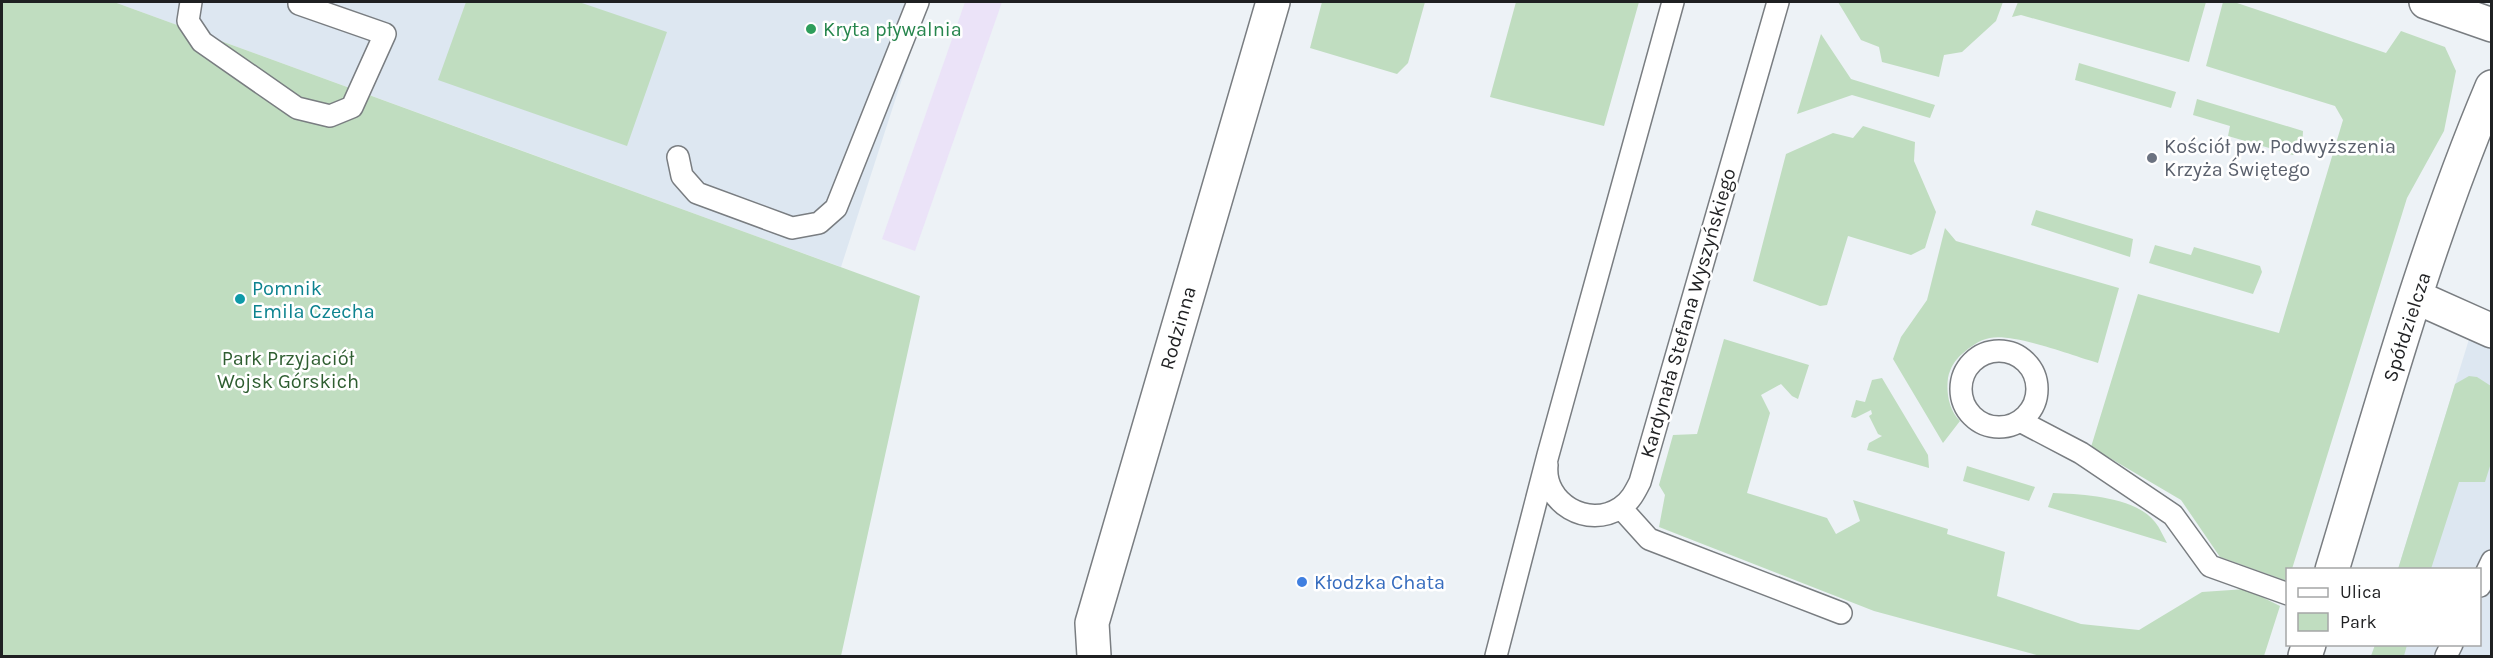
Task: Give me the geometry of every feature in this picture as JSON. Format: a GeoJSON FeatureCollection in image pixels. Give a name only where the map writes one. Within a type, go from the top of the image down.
{"type":"FeatureCollection","features":[{"type":"Feature","properties":{"kind":"street","name":"Rodzinna"},"geometry":{"type":"LineString","coordinates":[[1094,657],[1092,623],[1273,2]]}},
{"type":"Feature","properties":{"kind":"street"},"geometry":{"type":"LineString","coordinates":[[2426,2],[2492,25]]}},
{"type":"Feature","properties":{"kind":"street","name":"Spółdzielcza"},"geometry":{"type":"LineString","coordinates":[[2333,568],[2416,297],[2469,139],[2492,87]]}},
{"type":"Feature","properties":{"kind":"street"},"geometry":{"type":"LineString","coordinates":[[2416,297],[2492,331]]}},
{"type":"Feature","properties":{"kind":"lane"},"geometry":{"type":"LineString","coordinates":[[191,2],[188,21],[202,42],[297,108],[330,116],[352,107],[385,34],[299,4]]}},
{"type":"Feature","properties":{"kind":"lane"},"geometry":{"type":"LineString","coordinates":[[678,157],[682,176],[697,193],[792,228],[819,223],[836,208],[918,2]]}},
{"type":"Feature","properties":{"kind":"lane"},"geometry":{"type":"LineString","coordinates":[[1496,657],[1548,455],[1673,2]]}},
{"type":"Feature","properties":{"kind":"lane","name":"Kardynała Stefana Wyszyńskiego"},"geometry":{"type":"LineString","coordinates":[[1621,508],[1633,497],[1640,482],[1778,2]]}},
{"type":"Feature","properties":{"kind":"lane"},"geometry":{"type":"LineString","coordinates":[[2020,421],[2081,453],[2173,515],[2210,566],[2286,593]]}},
{"type":"Feature","properties":{"kind":"lane"},"geometry":{"type":"LineString","coordinates":[[1548,455],[1546,471],[1550,487],[1559,501],[1573,511],[1589,516],[1605,515],[1621,508],[1649,539],[1841,613]]}},
{"type":"Feature","properties":{"kind":"lane"},"geometry":{"type":"LineString","coordinates":[[2481,584],[2492,561]]}},
{"type":"Feature","properties":{"kind":"shaded area"},"geometry":{"type":"Polygon","coordinates":[[[114,2],[927,2],[841,267],[114,2]]]}},
{"type":"Feature","properties":{"kind":"shaded area"},"geometry":{"type":"Polygon","coordinates":[[[965,2],[1002,2],[915,251],[882,239],[965,2]]]}},
{"type":"Feature","properties":{"kind":"shaded area"},"geometry":{"type":"Polygon","coordinates":[[[2470,336],[2491,347],[2491,656],[2371,656],[2375,646],[2481,646],[2481,568],[2398,568],[2470,336]]]}},
{"type":"Feature","properties":{"kind":"green space","name":"Park Przyjaciół Wojsk Górskich"},"geometry":{"type":"Polygon","coordinates":[[[2,2],[114,2],[920,296],[841,656],[2,656],[2,2]]]}},
{"type":"Feature","properties":{"kind":"green space"},"geometry":{"type":"Polygon","coordinates":[[[466,2],[579,2],[667,32],[627,146],[438,80],[466,2]]]}},
{"type":"Feature","properties":{"kind":"green space"},"geometry":{"type":"Polygon","coordinates":[[[1322,2],[1425,2],[1408,63],[1397,74],[1310,48],[1322,2]]]}},
{"type":"Feature","properties":{"kind":"green space"},"geometry":{"type":"Polygon","coordinates":[[[1516,2],[1639,2],[1604,126],[1490,97],[1516,2]]]}},
{"type":"Feature","properties":{"kind":"green space"},"geometry":{"type":"Polygon","coordinates":[[[1838,2],[2003,2],[1996,21],[1962,52],[1944,55],[1939,77],[1882,62],[1879,47],[1861,40],[1838,2]]]}},
{"type":"Feature","properties":{"kind":"green space"},"geometry":{"type":"Polygon","coordinates":[[[2018,2],[2206,2],[2189,62],[2021,15],[2012,17],[2018,2]]]}},
{"type":"Feature","properties":{"kind":"green space"},"geometry":{"type":"Polygon","coordinates":[[[2223,2],[2234,2],[2386,53],[2401,31],[2445,47],[2456,71],[2444,131],[2407,198],[2292,568],[2286,568],[2286,581],[2220,557],[2181,500],[2091,447],[2138,294],[2279,333],[2343,120],[2335,106],[2206,66],[2223,2]]]}},
{"type":"Feature","properties":{"kind":"green space"},"geometry":{"type":"Polygon","coordinates":[[[1821,34],[1851,79],[1935,105],[1930,118],[1852,95],[1797,114],[1821,34]]]}},
{"type":"Feature","properties":{"kind":"green space"},"geometry":{"type":"Polygon","coordinates":[[[2079,63],[2176,92],[2171,108],[2075,80],[2079,63]]]}},
{"type":"Feature","properties":{"kind":"green space"},"geometry":{"type":"Polygon","coordinates":[[[2197,99],[2303,131],[2302,149],[2293,155],[2228,136],[2230,126],[2193,115],[2197,99]]]}},
{"type":"Feature","properties":{"kind":"green space"},"geometry":{"type":"Polygon","coordinates":[[[1863,126],[1915,142],[1914,161],[1936,212],[1925,248],[1911,255],[1848,236],[1827,305],[1820,306],[1753,281],[1786,154],[1833,133],[1853,138],[1863,126]]]}},
{"type":"Feature","properties":{"kind":"green space"},"geometry":{"type":"Polygon","coordinates":[[[2036,210],[2133,239],[2130,257],[2031,225],[2036,210]]]}},
{"type":"Feature","properties":{"kind":"green space"},"geometry":{"type":"Polygon","coordinates":[[[1945,228],[1956,241],[2119,288],[2098,363],[2028,342],[2001,337],[1982,340],[1971,346],[1955,362],[1949,374],[1948,395],[1951,407],[1960,421],[1943,443],[1893,359],[1901,337],[1927,300],[1945,228]]]}},
{"type":"Feature","properties":{"kind":"green space"},"geometry":{"type":"Polygon","coordinates":[[[2155,245],[2191,255],[2194,247],[2260,266],[2262,272],[2253,294],[2149,263],[2155,245]]]}},
{"type":"Feature","properties":{"kind":"green space"},"geometry":{"type":"Polygon","coordinates":[[[1724,339],[1809,365],[1798,399],[1781,384],[1761,395],[1770,413],[1747,493],[1827,518],[1836,534],[1860,521],[1853,500],[1948,529],[1947,534],[2005,552],[1997,596],[2081,624],[2139,630],[2202,592],[2246,589],[2280,606],[2264,656],[2040,656],[1874,611],[1659,527],[1665,495],[1659,485],[1673,435],[1697,434],[1724,339]]]}},
{"type":"Feature","properties":{"kind":"green space"},"geometry":{"type":"Polygon","coordinates":[[[2469,376],[2477,377],[2491,386],[2491,463],[2485,482],[2459,482],[2431,568],[2398,568],[2455,384],[2469,376]]]}},
{"type":"Feature","properties":{"kind":"green space"},"geometry":{"type":"Polygon","coordinates":[[[1882,378],[1928,455],[1929,468],[1867,450],[1869,443],[1882,436],[1878,434],[1869,416],[1872,414],[1871,410],[1855,418],[1851,417],[1856,400],[1865,402],[1872,380],[1882,378]]]}},
{"type":"Feature","properties":{"kind":"green space"},"geometry":{"type":"Polygon","coordinates":[[[1967,466],[2035,487],[2029,501],[1963,481],[1967,466]]]}},
{"type":"Feature","properties":{"kind":"green space"},"geometry":{"type":"Polygon","coordinates":[[[2053,493],[2079,494],[2122,502],[2135,507],[2155,522],[2167,543],[2048,507],[2053,493]]]}},
{"type":"Feature","properties":{"kind":"green space"},"geometry":{"type":"Polygon","coordinates":[[[2374,646],[2407,646],[2404,656],[2371,656],[2374,646]]]}},
{"type":"Feature","properties":{"kind":"place","name":"Kryta pływalnia"},"geometry":{"type":"Point","coordinates":[811,29]}},
{"type":"Feature","properties":{"kind":"place","name":"Kościół pw. Podwyższenia Krzyża Świętego"},"geometry":{"type":"Point","coordinates":[2152,158]}},
{"type":"Feature","properties":{"kind":"place","name":"Pomnik Emila Czecha"},"geometry":{"type":"Point","coordinates":[240,299]}},
{"type":"Feature","properties":{"kind":"place","name":"Kłodzka Chata"},"geometry":{"type":"Point","coordinates":[1302,582]}}]}
